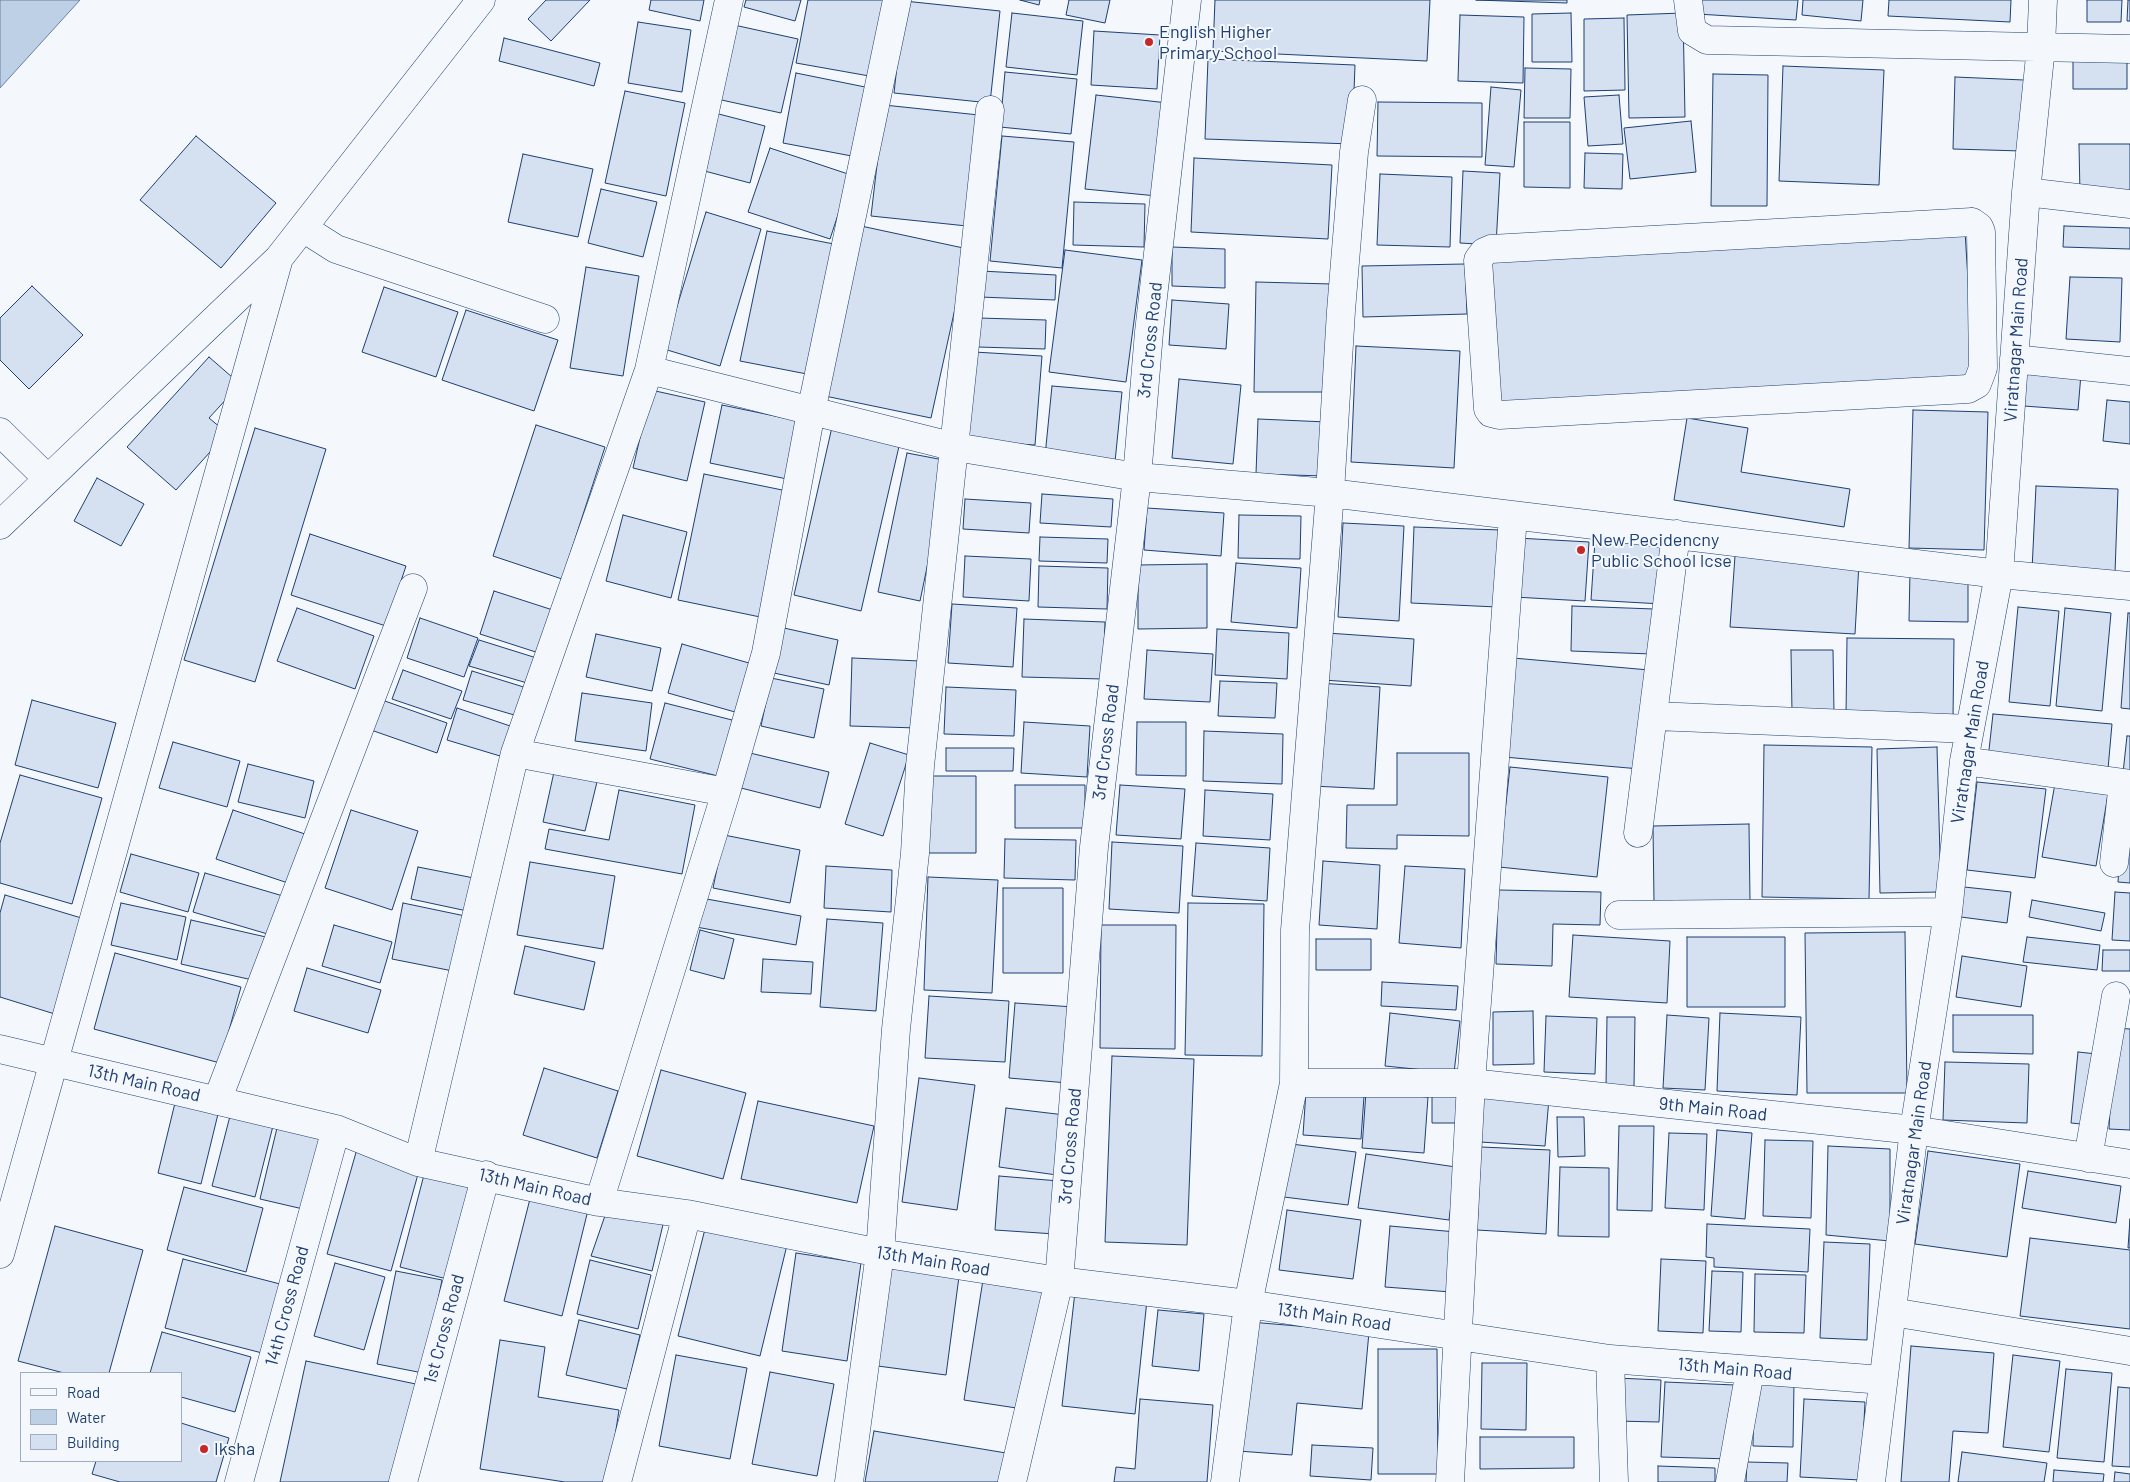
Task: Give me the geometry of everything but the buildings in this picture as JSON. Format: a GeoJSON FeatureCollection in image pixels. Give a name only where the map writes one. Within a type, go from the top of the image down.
{"type":"FeatureCollection","features":[{"type":"Feature","properties":{"kind":"street"},"geometry":{"type":"LineString","coordinates":[[0,525],[279,258],[481,0]]}},
{"type":"Feature","properties":{"kind":"street"},"geometry":{"type":"LineString","coordinates":[[418,1162],[516,753],[649,370],[729,0]]}},
{"type":"Feature","properties":{"kind":"street"},"geometry":{"type":"LineString","coordinates":[[599,1202],[726,792],[766,653],[811,412],[897,0]]}},
{"type":"Feature","properties":{"kind":"street","name":"3rd Cross Road"},"geometry":{"type":"LineString","coordinates":[[1012,1482],[1059,1281],[1094,847],[1137,477],[1150,322],[1187,0]]}},
{"type":"Feature","properties":{"kind":"street"},"geometry":{"type":"LineString","coordinates":[[1688,0],[1692,31],[1708,40],[2130,49]]}},
{"type":"Feature","properties":{"kind":"street","name":"Viratnagar Main Road"},"geometry":{"type":"LineString","coordinates":[[1871,1482],[1914,1130],[1948,912],[1964,761],[1999,574],[2026,192],[2041,47],[2043,0]]}},
{"type":"Feature","properties":{"kind":"street"},"geometry":{"type":"LineString","coordinates":[[1225,1482],[1248,1304],[1294,1083],[1296,930],[1330,494],[1341,311],[1354,152],[1362,100]]}},
{"type":"Feature","properties":{"kind":"street"},"geometry":{"type":"LineString","coordinates":[[849,1482],[880,1254],[896,1029],[914,853],[920,766],[990,110]]}},
{"type":"Feature","properties":{"kind":"street"},"geometry":{"type":"LineString","coordinates":[[2026,192],[2130,204]]}},
{"type":"Feature","properties":{"kind":"street"},"geometry":{"type":"LineString","coordinates":[[1972,222],[1979,227],[1981,232],[1983,314],[1983,368],[1977,384],[1968,389],[1498,415],[1491,413],[1488,409],[1478,260],[1480,255],[1491,249],[1972,222]]}},
{"type":"Feature","properties":{"kind":"street"},"geometry":{"type":"LineString","coordinates":[[303,228],[336,249],[545,320]]}},
{"type":"Feature","properties":{"kind":"street"},"geometry":{"type":"LineString","coordinates":[[0,1254],[279,258]]}},
{"type":"Feature","properties":{"kind":"street"},"geometry":{"type":"LineString","coordinates":[[1983,314],[2018,312]]}},
{"type":"Feature","properties":{"kind":"street"},"geometry":{"type":"LineString","coordinates":[[2014,358],[2130,371]]}},
{"type":"Feature","properties":{"kind":"street"},"geometry":{"type":"LineString","coordinates":[[649,370],[955,447],[1137,477],[1330,494],[1999,574],[2130,586]]}},
{"type":"Feature","properties":{"kind":"street"},"geometry":{"type":"LineString","coordinates":[[0,432],[48,479]]}},
{"type":"Feature","properties":{"kind":"street"},"geometry":{"type":"LineString","coordinates":[[1450,1482],[1471,1083],[1514,516]]}},
{"type":"Feature","properties":{"kind":"street"},"geometry":{"type":"LineString","coordinates":[[1638,833],[1676,534]]}},
{"type":"Feature","properties":{"kind":"street"},"geometry":{"type":"LineString","coordinates":[[217,1101],[413,588]]}},
{"type":"Feature","properties":{"kind":"street"},"geometry":{"type":"LineString","coordinates":[[1654,716],[1970,729]]}},
{"type":"Feature","properties":{"kind":"street"},"geometry":{"type":"LineString","coordinates":[[516,753],[726,792]]}},
{"type":"Feature","properties":{"kind":"street"},"geometry":{"type":"LineString","coordinates":[[1964,761],[2126,784],[2114,863]]}},
{"type":"Feature","properties":{"kind":"street"},"geometry":{"type":"LineString","coordinates":[[1619,915],[1948,912]]}},
{"type":"Feature","properties":{"kind":"street"},"geometry":{"type":"LineString","coordinates":[[2088,1158],[2116,996]]}},
{"type":"Feature","properties":{"kind":"street","name":"13th Main Road"},"geometry":{"type":"LineString","coordinates":[[0,1049],[336,1129],[418,1162],[486,1175],[599,1202],[688,1214],[880,1254],[1059,1281],[1248,1304],[1610,1359],[1883,1380]]}},
{"type":"Feature","properties":{"kind":"street","name":"9th Main Road"},"geometry":{"type":"LineString","coordinates":[[1294,1083],[1471,1083],[1914,1130],[2130,1164]]}},
{"type":"Feature","properties":{"kind":"street","name":"14th Cross Road"},"geometry":{"type":"LineString","coordinates":[[239,1482],[336,1129]]}},
{"type":"Feature","properties":{"kind":"street","name":"1st Cross Road"},"geometry":{"type":"LineString","coordinates":[[403,1482],[486,1175]]}},
{"type":"Feature","properties":{"kind":"street"},"geometry":{"type":"LineString","coordinates":[[616,1482],[688,1214]]}},
{"type":"Feature","properties":{"kind":"street"},"geometry":{"type":"LineString","coordinates":[[1892,1312],[2130,1352]]}},
{"type":"Feature","properties":{"kind":"street"},"geometry":{"type":"LineString","coordinates":[[1610,1359],[1614,1482]]}},
{"type":"Feature","properties":{"kind":"street"},"geometry":{"type":"LineString","coordinates":[[1730,1482],[1750,1370]]}},
{"type":"Feature","properties":{"kind":"water"},"geometry":{"type":"Polygon","coordinates":[[[0,0],[80,0],[0,88],[0,0]]]}},
{"type":"Feature","properties":{"kind":"place","name":"English Higher Primary School"},"geometry":{"type":"Point","coordinates":[1149,42]}},
{"type":"Feature","properties":{"kind":"place","name":"New Pecidencny Public School Icse"},"geometry":{"type":"Point","coordinates":[1581,550]}},
{"type":"Feature","properties":{"kind":"place","name":"Iksha"},"geometry":{"type":"Point","coordinates":[204,1449]}}]}
